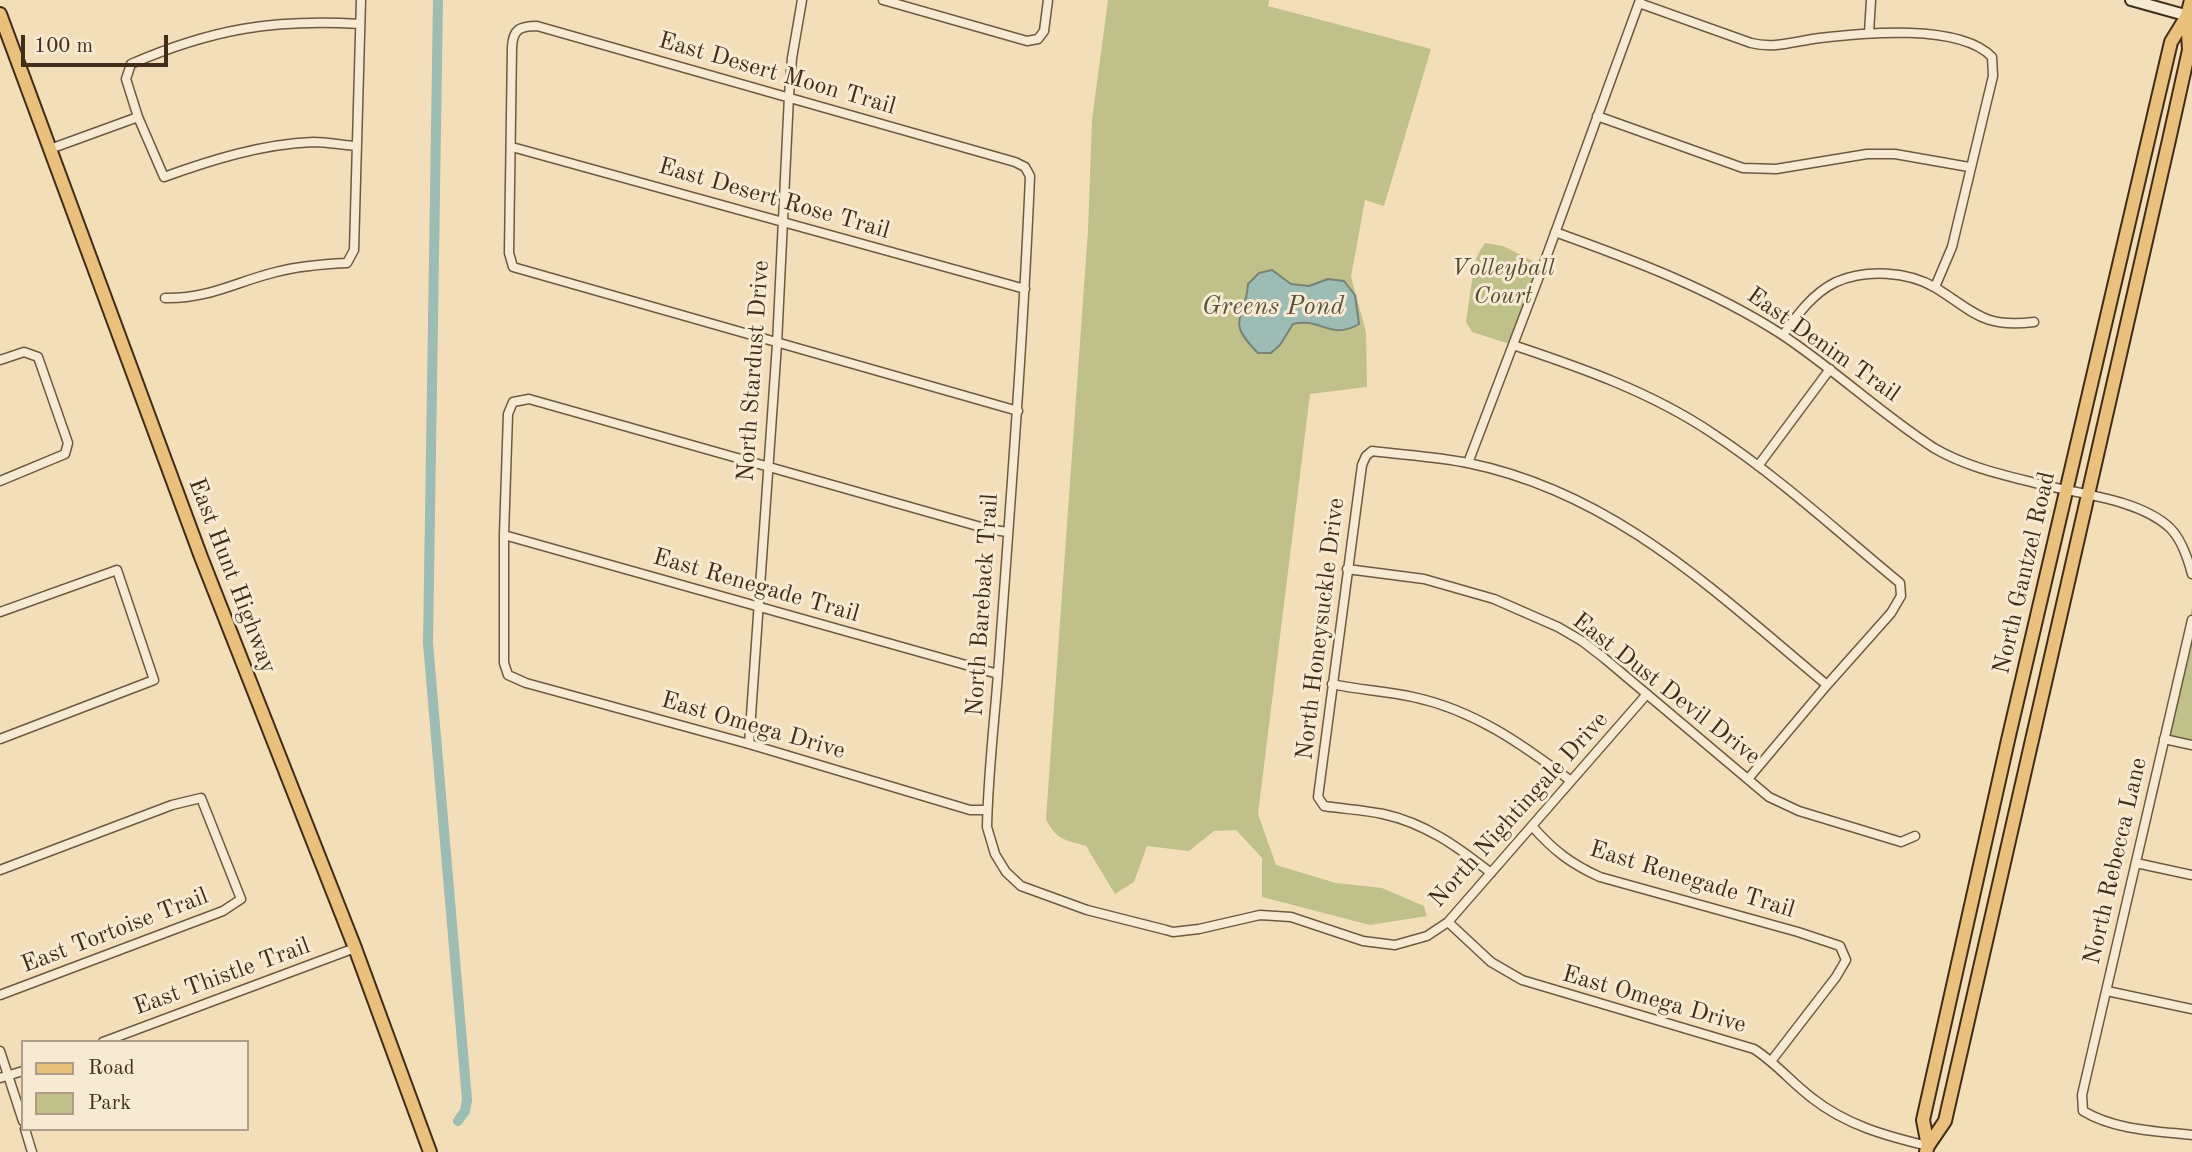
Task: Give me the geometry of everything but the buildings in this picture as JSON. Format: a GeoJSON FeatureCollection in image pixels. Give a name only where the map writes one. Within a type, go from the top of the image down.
{"type":"FeatureCollection","features":[{"type":"Feature","properties":{"kind":"main road","name":"North Gantzel Road"},"geometry":{"type":"LineString","coordinates":[[1927,1149],[1945,1121],[2189,50],[2191,0]]}},
{"type":"Feature","properties":{"kind":"main road","name":"East Hunt Highway"},"geometry":{"type":"LineString","coordinates":[[0,14],[201,557],[355,948],[430,1152]]}},
{"type":"Feature","properties":{"kind":"main road","name":"North Gantzel Road"},"geometry":{"type":"LineString","coordinates":[[1927,1149],[1923,1120],[2066,491],[2171,42],[2190,16]]}},
{"type":"Feature","properties":{"kind":"street"},"geometry":{"type":"LineString","coordinates":[[165,298],[188,299],[208,295],[278,271],[347,263],[354,250],[361,0]]}},
{"type":"Feature","properties":{"kind":"street","name":"North Stardust Drive"},"geometry":{"type":"LineString","coordinates":[[748,744],[777,344],[789,96],[792,58],[803,0]]}},
{"type":"Feature","properties":{"kind":"street"},"geometry":{"type":"LineString","coordinates":[[883,0],[1027,41],[1038,39],[1044,31],[1048,0]]}},
{"type":"Feature","properties":{"kind":"street"},"geometry":{"type":"LineString","coordinates":[[1869,33],[1871,0]]}},
{"type":"Feature","properties":{"kind":"street"},"geometry":{"type":"LineString","coordinates":[[2131,0],[2190,16]]}},
{"type":"Feature","properties":{"kind":"street"},"geometry":{"type":"LineString","coordinates":[[1826,685],[1664,551],[1618,521],[1550,489],[1468,463],[1639,1],[1767,47],[1869,33],[1920,33],[1946,37],[1986,50],[1992,57],[1993,76],[1969,167],[1952,247],[1935,287]]}},
{"type":"Feature","properties":{"kind":"street"},"geometry":{"type":"LineString","coordinates":[[357,146],[313,142],[263,149],[205,162],[164,177],[138,117],[126,79],[131,64],[199,38],[251,26],[311,21],[360,24]]}},
{"type":"Feature","properties":{"kind":"street","name":"East Desert Moon Trail"},"geometry":{"type":"LineString","coordinates":[[512,146],[513,36],[517,29],[524,26],[537,26],[789,96],[1025,167]]}},
{"type":"Feature","properties":{"kind":"street"},"geometry":{"type":"LineString","coordinates":[[50,149],[138,117]]}},
{"type":"Feature","properties":{"kind":"street"},"geometry":{"type":"LineString","coordinates":[[1597,117],[1744,167],[1776,169],[1867,154],[1895,154],[1969,167]]}},
{"type":"Feature","properties":{"kind":"street"},"geometry":{"type":"LineString","coordinates":[[512,146],[509,253],[513,267],[1018,411]]}},
{"type":"Feature","properties":{"kind":"street","name":"East Desert Rose Trail"},"geometry":{"type":"LineString","coordinates":[[512,146],[1025,289]]}},
{"type":"Feature","properties":{"kind":"street","name":"North Bareback Trail"},"geometry":{"type":"LineString","coordinates":[[1025,167],[1030,176],[1018,411],[987,827],[995,854],[1006,872],[1021,886],[1087,910],[1166,930]]}},
{"type":"Feature","properties":{"kind":"street","name":"East Denim Trail"},"geometry":{"type":"LineString","coordinates":[[1555,232],[1697,287],[1738,308],[1783,335],[1934,448],[1961,461],[2066,491]]}},
{"type":"Feature","properties":{"kind":"street"},"geometry":{"type":"LineString","coordinates":[[1783,335],[1810,302],[1836,282],[1875,274],[1893,274],[1935,287],[1985,320],[2000,324],[2034,322]]}},
{"type":"Feature","properties":{"kind":"street"},"geometry":{"type":"LineString","coordinates":[[1513,345],[1633,389],[1711,432],[1758,466],[1900,583],[1901,596],[1891,613],[1826,685],[1748,779]]}},
{"type":"Feature","properties":{"kind":"street"},"geometry":{"type":"LineString","coordinates":[[0,360],[24,352],[38,357],[68,443],[65,454],[0,481]]}},
{"type":"Feature","properties":{"kind":"street"},"geometry":{"type":"LineString","coordinates":[[1758,466],[1830,369]]}},
{"type":"Feature","properties":{"kind":"street"},"geometry":{"type":"LineString","coordinates":[[504,535],[508,414],[513,402],[529,399],[988,529],[1007,532]]}},
{"type":"Feature","properties":{"kind":"street","name":"North Honeysuckle Drive"},"geometry":{"type":"LineString","coordinates":[[1468,463],[1372,451],[1366,456],[1362,465],[1347,569],[1318,797],[1324,806],[1383,814],[1413,823],[1454,843],[1491,873]]}},
{"type":"Feature","properties":{"kind":"street"},"geometry":{"type":"LineString","coordinates":[[2066,491],[2087,494],[2154,516],[2174,532],[2192,574]]}},
{"type":"Feature","properties":{"kind":"street","name":"East Renegade Trail"},"geometry":{"type":"LineString","coordinates":[[504,535],[998,674]]}},
{"type":"Feature","properties":{"kind":"street","name":"East Omega Drive"},"geometry":{"type":"LineString","coordinates":[[504,535],[504,663],[508,675],[526,683],[748,744],[970,810],[987,810]]}},
{"type":"Feature","properties":{"kind":"street","name":"East Dust Devil Drive"},"geometry":{"type":"LineString","coordinates":[[1347,569],[1424,579],[1494,599],[1528,612],[1582,641],[1769,797],[1799,811],[1901,842],[1915,836]]}},
{"type":"Feature","properties":{"kind":"street"},"geometry":{"type":"LineString","coordinates":[[0,612],[117,570],[154,680],[0,739]]}},
{"type":"Feature","properties":{"kind":"street","name":"North Rebecca Lane"},"geometry":{"type":"LineString","coordinates":[[2192,620],[2082,1096],[2082,1111],[2098,1120],[2137,1129],[2192,1135]]}},
{"type":"Feature","properties":{"kind":"street"},"geometry":{"type":"LineString","coordinates":[[1332,684],[1413,697],[1446,706],[1505,733],[1571,781]]}},
{"type":"Feature","properties":{"kind":"street","name":"North Nightingale Drive"},"geometry":{"type":"LineString","coordinates":[[1166,930],[1173,932],[1199,929],[1260,915],[1291,917],[1363,941],[1395,945],[1427,936],[1448,922],[1647,694]]}},
{"type":"Feature","properties":{"kind":"street"},"geometry":{"type":"LineString","coordinates":[[2164,739],[2192,745]]}},
{"type":"Feature","properties":{"kind":"street","name":"East Tortoise Trail"},"geometry":{"type":"LineString","coordinates":[[0,870],[172,805],[201,798],[241,899],[223,911],[0,995]]}},
{"type":"Feature","properties":{"kind":"street","name":"East Renegade Trail"},"geometry":{"type":"LineString","coordinates":[[1532,826],[1549,846],[1573,865],[1600,877],[1840,946],[1846,960],[1836,977],[1772,1060]]}},
{"type":"Feature","properties":{"kind":"street"},"geometry":{"type":"LineString","coordinates":[[2136,863],[2192,875]]}},
{"type":"Feature","properties":{"kind":"street","name":"East Omega Drive"},"geometry":{"type":"LineString","coordinates":[[1448,922],[1491,962],[1522,980],[1754,1049],[1772,1060],[1811,1097],[1836,1116],[1927,1149]]}},
{"type":"Feature","properties":{"kind":"street","name":"East Thistle Trail"},"geometry":{"type":"LineString","coordinates":[[108,1040],[355,948]]}},
{"type":"Feature","properties":{"kind":"street"},"geometry":{"type":"LineString","coordinates":[[2107,992],[2192,1009]]}},
{"type":"Feature","properties":{"kind":"street"},"geometry":{"type":"LineString","coordinates":[[0,1051],[4,1077],[21,1116]]}},
{"type":"Feature","properties":{"kind":"street"},"geometry":{"type":"LineString","coordinates":[[4,1077],[21,1072]]}},
{"type":"Feature","properties":{"kind":"street"},"geometry":{"type":"LineString","coordinates":[[26,1131],[33,1152]]}},
{"type":"Feature","properties":{"kind":"green space"},"geometry":{"type":"Polygon","coordinates":[[[1108,0],[1269,0],[1268,6],[1431,49],[1384,206],[1365,200],[1351,277],[1366,332],[1367,387],[1310,394],[1258,814],[1276,865],[1336,883],[1382,888],[1424,906],[1427,916],[1370,925],[1262,897],[1262,858],[1236,830],[1214,831],[1189,851],[1147,846],[1134,882],[1115,894],[1086,846],[1058,835],[1046,819],[1088,230],[1092,120],[1108,0]]]}},
{"type":"Feature","properties":{"kind":"green space","name":"Volleyball Court"},"geometry":{"type":"Polygon","coordinates":[[[1485,243],[1503,246],[1543,266],[1513,345],[1472,332],[1466,322],[1474,266],[1485,243]]]}},
{"type":"Feature","properties":{"kind":"green space"},"geometry":{"type":"Polygon","coordinates":[[[2192,605],[2192,742],[2164,739],[2186,645],[2192,605]]]}},
{"type":"Feature","properties":{"kind":"water","name":"Greens Pond"},"geometry":{"type":"Polygon","coordinates":[[[1272,270],[1291,284],[1309,286],[1328,279],[1344,281],[1355,295],[1359,324],[1349,329],[1333,330],[1311,323],[1293,324],[1280,345],[1271,353],[1258,353],[1242,333],[1240,320],[1248,284],[1259,273],[1272,270]]]}},
{"type":"Feature","properties":{"kind":"waterway"},"geometry":{"type":"LineString","coordinates":[[438,0],[428,643],[467,1100],[465,1111],[458,1121]]}}]}
